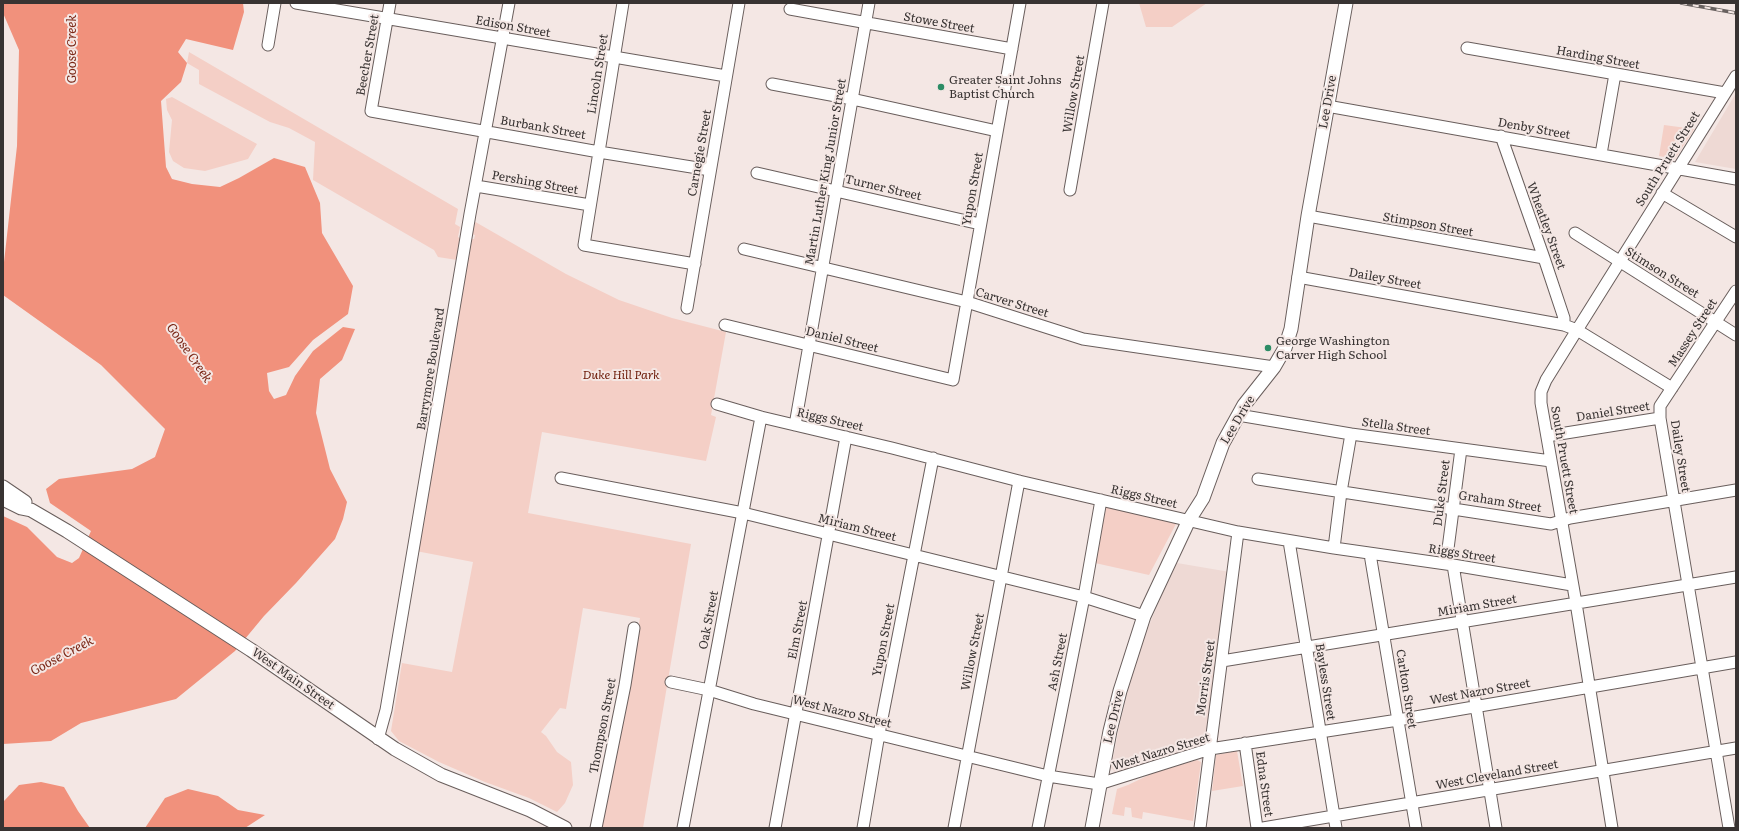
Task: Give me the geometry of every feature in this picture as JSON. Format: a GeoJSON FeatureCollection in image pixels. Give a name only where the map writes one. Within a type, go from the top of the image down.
{"type":"FeatureCollection","features":[{"type":"Feature","properties":{"kind":"main road","name":"Lee Drive"},"geometry":{"type":"LineString","coordinates":[[1092,828],[1120,690],[1144,616],[1189,520],[1203,498],[1223,444],[1244,405],[1274,367],[1285,348],[1291,329],[1308,216],[1346,3]]}},
{"type":"Feature","properties":{"kind":"main road","name":"West Main Street"},"geometry":{"type":"LineString","coordinates":[[3,487],[26,502],[31,510]]}},
{"type":"Feature","properties":{"kind":"main road","name":"West Main Street"},"geometry":{"type":"LineString","coordinates":[[3,499],[21,508],[31,510],[67,532],[251,650],[378,739],[440,775],[530,810],[565,828]]}},
{"type":"Feature","properties":{"kind":"street"},"geometry":{"type":"LineString","coordinates":[[268,45],[275,3]]}},
{"type":"Feature","properties":{"kind":"street","name":"Edison Street"},"geometry":{"type":"LineString","coordinates":[[296,3],[726,76]]}},
{"type":"Feature","properties":{"kind":"street","name":"Beecher Street"},"geometry":{"type":"LineString","coordinates":[[371,111],[390,3]]}},
{"type":"Feature","properties":{"kind":"street","name":"Barrymore Boulevard"},"geometry":{"type":"LineString","coordinates":[[378,739],[386,710],[485,131],[509,3]]}},
{"type":"Feature","properties":{"kind":"street","name":"Lincoln Street"},"geometry":{"type":"LineString","coordinates":[[623,3],[584,244],[695,264]]}},
{"type":"Feature","properties":{"kind":"street","name":"Carnegie Street"},"geometry":{"type":"LineString","coordinates":[[687,308],[739,3]]}},
{"type":"Feature","properties":{"kind":"street","name":"Martin Luther King Junior Street"},"geometry":{"type":"LineString","coordinates":[[795,425],[869,3]]}},
{"type":"Feature","properties":{"kind":"street","name":"Yupon Street"},"geometry":{"type":"LineString","coordinates":[[953,380],[1020,3]]}},
{"type":"Feature","properties":{"kind":"street","name":"Willow Street"},"geometry":{"type":"LineString","coordinates":[[1070,190],[1103,3]]}},
{"type":"Feature","properties":{"kind":"street","name":"Stowe Street"},"geometry":{"type":"LineString","coordinates":[[790,9],[1012,49]]}},
{"type":"Feature","properties":{"kind":"street","name":"Harding Street"},"geometry":{"type":"LineString","coordinates":[[1467,48],[1725,93]]}},
{"type":"Feature","properties":{"kind":"street"},"geometry":{"type":"LineString","coordinates":[[1601,154],[1615,74]]}},
{"type":"Feature","properties":{"kind":"street","name":"South Pruett Street"},"geometry":{"type":"LineString","coordinates":[[1612,828],[1588,686],[1576,603],[1541,403],[1541,392],[1546,380],[1736,76]]}},
{"type":"Feature","properties":{"kind":"street"},"geometry":{"type":"LineString","coordinates":[[772,84],[852,99],[997,131]]}},
{"type":"Feature","properties":{"kind":"street","name":"Denby Street"},"geometry":{"type":"LineString","coordinates":[[1327,106],[1736,179]]}},
{"type":"Feature","properties":{"kind":"street","name":"Burbank Street"},"geometry":{"type":"LineString","coordinates":[[371,111],[599,152],[710,170]]}},
{"type":"Feature","properties":{"kind":"street","name":"Wheatley Street"},"geometry":{"type":"LineString","coordinates":[[1501,136],[1544,258],[1564,318],[1564,325]]}},
{"type":"Feature","properties":{"kind":"street","name":"Turner Street"},"geometry":{"type":"LineString","coordinates":[[757,173],[980,224]]}},
{"type":"Feature","properties":{"kind":"street","name":"Pershing Street"},"geometry":{"type":"LineString","coordinates":[[476,186],[590,205]]}},
{"type":"Feature","properties":{"kind":"street"},"geometry":{"type":"LineString","coordinates":[[1662,193],[1736,237]]}},
{"type":"Feature","properties":{"kind":"street","name":"Stimpson Street"},"geometry":{"type":"LineString","coordinates":[[1308,216],[1544,258]]}},
{"type":"Feature","properties":{"kind":"street","name":"Stimson Street"},"geometry":{"type":"LineString","coordinates":[[1575,233],[1736,335]]}},
{"type":"Feature","properties":{"kind":"street","name":"Carver Street"},"geometry":{"type":"LineString","coordinates":[[744,249],[967,302],[1083,339],[1274,367]]}},
{"type":"Feature","properties":{"kind":"street","name":"Dailey Street"},"geometry":{"type":"LineString","coordinates":[[1298,277],[1564,325],[1577,330],[1672,388],[1660,406],[1660,418],[1729,828]]}},
{"type":"Feature","properties":{"kind":"street","name":"Massey Street"},"geometry":{"type":"LineString","coordinates":[[1672,388],[1717,322],[1736,291]]}},
{"type":"Feature","properties":{"kind":"street","name":"Daniel Street"},"geometry":{"type":"LineString","coordinates":[[725,324],[953,380]]}},
{"type":"Feature","properties":{"kind":"street","name":"Riggs Street"},"geometry":{"type":"LineString","coordinates":[[717,404],[760,417],[933,458],[1019,481],[1238,532],[1370,554],[1449,564],[1572,585]]}},
{"type":"Feature","properties":{"kind":"street","name":"Stella Street"},"geometry":{"type":"LineString","coordinates":[[1238,415],[1351,434],[1551,461]]}},
{"type":"Feature","properties":{"kind":"street","name":"Oak Street"},"geometry":{"type":"LineString","coordinates":[[683,828],[760,417]]}},
{"type":"Feature","properties":{"kind":"street","name":"Daniel Street"},"geometry":{"type":"LineString","coordinates":[[1547,436],[1660,418]]}},
{"type":"Feature","properties":{"kind":"street"},"geometry":{"type":"LineString","coordinates":[[1334,548],[1340,492],[1351,434]]}},
{"type":"Feature","properties":{"kind":"street","name":"Elm Street"},"geometry":{"type":"LineString","coordinates":[[775,828],[846,437]]}},
{"type":"Feature","properties":{"kind":"street","name":"Duke Street"},"geometry":{"type":"LineString","coordinates":[[1461,449],[1449,564],[1462,622],[1496,828]]}},
{"type":"Feature","properties":{"kind":"street","name":"Yupon Street"},"geometry":{"type":"LineString","coordinates":[[863,828],[879,734],[933,458]]}},
{"type":"Feature","properties":{"kind":"street","name":"Miriam Street"},"geometry":{"type":"LineString","coordinates":[[561,478],[742,513],[1084,597],[1144,616]]}},
{"type":"Feature","properties":{"kind":"street","name":"Graham Street"},"geometry":{"type":"LineString","coordinates":[[1258,479],[1551,524],[1561,520],[1736,490]]}},
{"type":"Feature","properties":{"kind":"street","name":"Willow Street"},"geometry":{"type":"LineString","coordinates":[[954,828],[966,756],[1002,576],[1019,481]]}},
{"type":"Feature","properties":{"kind":"street","name":"Ash Street"},"geometry":{"type":"LineString","coordinates":[[1038,828],[1084,597],[1101,500]]}},
{"type":"Feature","properties":{"kind":"street","name":"Morris Street"},"geometry":{"type":"LineString","coordinates":[[1200,828],[1238,532]]}},
{"type":"Feature","properties":{"kind":"street","name":"Bayless Street"},"geometry":{"type":"LineString","coordinates":[[1289,541],[1336,828]]}},
{"type":"Feature","properties":{"kind":"street","name":"Carlton Street"},"geometry":{"type":"LineString","coordinates":[[1370,554],[1416,828]]}},
{"type":"Feature","properties":{"kind":"street","name":"Miriam Street"},"geometry":{"type":"LineString","coordinates":[[1222,661],[1736,577]]}},
{"type":"Feature","properties":{"kind":"street","name":"Thompson Street"},"geometry":{"type":"LineString","coordinates":[[596,828],[634,628]]}},
{"type":"Feature","properties":{"kind":"street","name":"West Nazro Street"},"geometry":{"type":"LineString","coordinates":[[671,682],[709,690],[754,704],[1048,776],[1100,784],[1210,749],[1398,720],[1588,686],[1736,662]]}},
{"type":"Feature","properties":{"kind":"street","name":"Edna Street"},"geometry":{"type":"LineString","coordinates":[[1245,743],[1256,828]]}},
{"type":"Feature","properties":{"kind":"street","name":"West Cleveland Street"},"geometry":{"type":"LineString","coordinates":[[1263,828],[1736,748]]}},
{"type":"Feature","properties":{"kind":"shaded area"},"geometry":{"type":"Polygon","coordinates":[[[1736,93],[1736,169],[1695,162],[1736,93]]]}},
{"type":"Feature","properties":{"kind":"shaded area"},"geometry":{"type":"Polygon","coordinates":[[[1177,563],[1230,572],[1207,747],[1115,772],[1111,768],[1120,723],[1140,647],[1177,563]]]}},
{"type":"Feature","properties":{"kind":"green space"},"geometry":{"type":"Polygon","coordinates":[[[1139,3],[1207,3],[1172,27],[1146,27],[1139,3]]]}},
{"type":"Feature","properties":{"kind":"green space"},"geometry":{"type":"Polygon","coordinates":[[[189,52],[458,209],[455,224],[460,227],[458,237],[461,239],[457,260],[438,257],[434,250],[313,180],[315,142],[289,128],[270,122],[199,84],[199,70],[187,63],[189,52]]]}},
{"type":"Feature","properties":{"kind":"green space"},"geometry":{"type":"Polygon","coordinates":[[[172,97],[257,144],[248,159],[205,171],[184,168],[173,161],[169,152],[172,120],[167,110],[166,99],[172,97]]]}},
{"type":"Feature","properties":{"kind":"green space"},"geometry":{"type":"Polygon","coordinates":[[[1664,125],[1694,129],[1675,159],[1659,156],[1664,125]]]}},
{"type":"Feature","properties":{"kind":"green space","name":"Duke Hill Park"},"geometry":{"type":"Polygon","coordinates":[[[472,220],[566,274],[619,300],[672,318],[726,332],[711,415],[716,417],[706,461],[542,432],[528,513],[691,544],[643,828],[599,828],[640,618],[583,608],[566,709],[560,708],[541,732],[546,736],[557,752],[571,762],[573,785],[565,803],[557,812],[529,798],[485,782],[439,762],[399,741],[391,731],[402,663],[452,672],[473,562],[416,551],[470,239],[474,239],[475,235],[471,234],[472,220]]]}},
{"type":"Feature","properties":{"kind":"green space"},"geometry":{"type":"Polygon","coordinates":[[[1108,507],[1177,522],[1149,575],[1095,563],[1106,508],[1108,507]]]}},
{"type":"Feature","properties":{"kind":"green space"},"geometry":{"type":"Polygon","coordinates":[[[1237,751],[1243,786],[1212,791],[1216,755],[1237,751]]]}},
{"type":"Feature","properties":{"kind":"green space"},"geometry":{"type":"Polygon","coordinates":[[[1197,760],[1201,762],[1193,821],[1143,812],[1142,819],[1132,817],[1131,808],[1125,807],[1124,816],[1112,814],[1117,789],[1153,773],[1197,760]]]}},
{"type":"Feature","properties":{"kind":"water","name":"Goose Creek"},"geometry":{"type":"Polygon","coordinates":[[[3,3],[243,3],[244,12],[233,50],[186,39],[178,52],[187,63],[181,82],[161,101],[166,167],[172,179],[192,184],[220,187],[274,158],[305,167],[320,203],[322,233],[353,286],[348,314],[313,340],[289,367],[267,373],[269,391],[274,399],[286,395],[295,376],[313,351],[343,327],[355,329],[342,360],[320,379],[316,413],[330,469],[347,502],[343,519],[335,539],[264,616],[235,651],[176,699],[81,723],[51,741],[3,744],[3,516],[27,527],[57,557],[72,563],[79,558],[91,531],[50,503],[46,489],[59,479],[132,469],[155,457],[165,429],[101,365],[3,295],[3,271],[17,146],[19,50],[3,13],[3,3]]]}},
{"type":"Feature","properties":{"kind":"water"},"geometry":{"type":"Polygon","coordinates":[[[41,782],[64,787],[90,828],[3,828],[4,801],[19,785],[41,782]]]}},
{"type":"Feature","properties":{"kind":"water"},"geometry":{"type":"Polygon","coordinates":[[[188,789],[218,796],[238,810],[265,815],[245,828],[145,828],[165,798],[188,789]]]}},
{"type":"Feature","properties":{"kind":"railway"},"geometry":{"type":"LineString","coordinates":[[1681,3],[1736,13]]}},
{"type":"Feature","properties":{"kind":"place","name":"Greater Saint Johns Baptist Church"},"geometry":{"type":"Point","coordinates":[941,87]}},
{"type":"Feature","properties":{"kind":"place","name":"George Washington Carver High School"},"geometry":{"type":"Point","coordinates":[1268,348]}}]}
